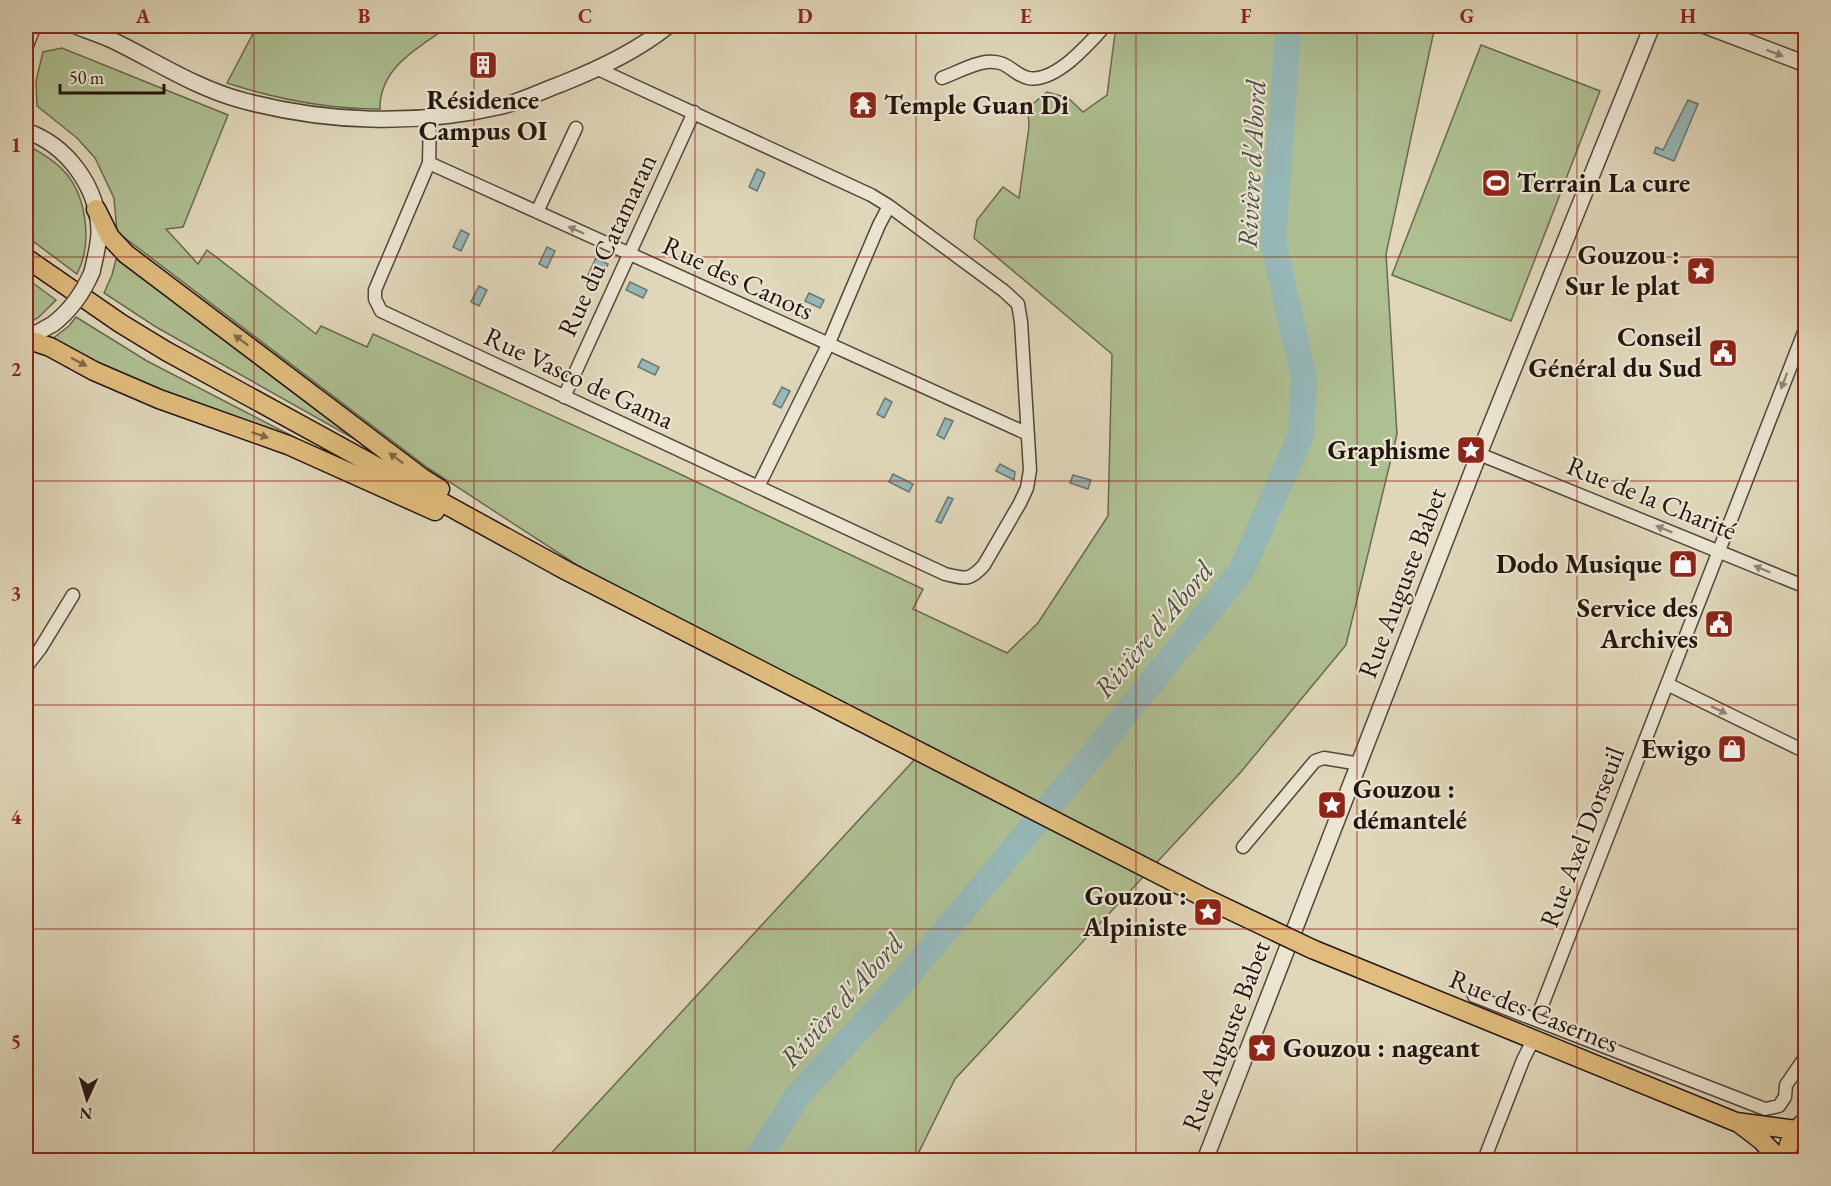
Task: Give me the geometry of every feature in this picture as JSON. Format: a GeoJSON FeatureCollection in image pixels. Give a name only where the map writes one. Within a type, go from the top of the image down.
{"type":"FeatureCollection","features":[{"type":"Feature","properties":{"kind":"main road"},"geometry":{"type":"LineString","coordinates":[[96,209],[110,237],[126,254],[421,477],[567,571]]}},
{"type":"Feature","properties":{"kind":"main road"},"geometry":{"type":"LineString","coordinates":[[26,258],[120,324],[166,351],[567,571]]}},
{"type":"Feature","properties":{"kind":"main road"},"geometry":{"type":"LineString","coordinates":[[26,339],[50,346],[94,370],[159,399],[288,445],[567,571]]}},
{"type":"Feature","properties":{"kind":"main road","name":"Rue des Casernes"},"geometry":{"type":"LineString","coordinates":[[567,571],[1207,899],[1312,949],[1736,1122]]}},
{"type":"Feature","properties":{"kind":"main road"},"geometry":{"type":"LineString","coordinates":[[1736,1122],[1801,1126]]}},
{"type":"Feature","properties":{"kind":"main road"},"geometry":{"type":"LineString","coordinates":[[1736,1122],[1761,1140],[1780,1161]]}},
{"type":"Feature","properties":{"kind":"main road"},"geometry":{"type":"LineString","coordinates":[[1786,1161],[1789,1144],[1801,1126]]}},
{"type":"Feature","properties":{"kind":"street"},"geometry":{"type":"LineString","coordinates":[[26,44],[33,26]]}},
{"type":"Feature","properties":{"kind":"street"},"geometry":{"type":"LineString","coordinates":[[76,26],[114,41],[201,85],[240,100],[303,114],[350,118],[430,118],[503,106],[598,69],[668,26]]}},
{"type":"Feature","properties":{"kind":"street"},"geometry":{"type":"LineString","coordinates":[[99,26],[114,41]]}},
{"type":"Feature","properties":{"kind":"street"},"geometry":{"type":"LineString","coordinates":[[942,78],[986,62],[1000,63],[1028,78],[1052,75],[1087,47],[1105,26]]}},
{"type":"Feature","properties":{"kind":"street","name":"Rue Auguste Babet"},"geometry":{"type":"LineString","coordinates":[[1205,1161],[1479,454],[1652,26]]}},
{"type":"Feature","properties":{"kind":"street"},"geometry":{"type":"LineString","coordinates":[[1706,26],[1806,64]]}},
{"type":"Feature","properties":{"kind":"street"},"geometry":{"type":"LineString","coordinates":[[598,69],[694,112],[890,206],[1004,291],[1018,304],[1028,434]]}},
{"type":"Feature","properties":{"kind":"street","name":"Rue du Catamaran"},"geometry":{"type":"LineString","coordinates":[[564,397],[694,112]]}},
{"type":"Feature","properties":{"kind":"street","name":"Rue Vasco de Gama"},"geometry":{"type":"LineString","coordinates":[[430,118],[429,163],[375,290],[378,308],[386,315],[945,574],[963,579],[975,576],[984,565],[1027,488],[1030,470],[1028,434]]}},
{"type":"Feature","properties":{"kind":"street"},"geometry":{"type":"LineString","coordinates":[[26,339],[53,324],[74,304],[92,272],[98,249],[99,229],[96,209],[89,189],[78,171],[64,155],[27,128]]}},
{"type":"Feature","properties":{"kind":"street"},"geometry":{"type":"LineString","coordinates":[[537,212],[576,128]]}},
{"type":"Feature","properties":{"kind":"street","name":"Rue des Canots"},"geometry":{"type":"LineString","coordinates":[[429,163],[1028,434]]}},
{"type":"Feature","properties":{"kind":"street"},"geometry":{"type":"LineString","coordinates":[[758,487],[828,345],[879,225],[890,206]]}},
{"type":"Feature","properties":{"kind":"street","name":"Rue Axel Dorseuil"},"geometry":{"type":"LineString","coordinates":[[1541,1008],[1806,327]]}},
{"type":"Feature","properties":{"kind":"street","name":"Rue de la Charité"},"geometry":{"type":"LineString","coordinates":[[1479,454],[1806,587]]}},
{"type":"Feature","properties":{"kind":"street"},"geometry":{"type":"LineString","coordinates":[[26,667],[40,649],[73,594]]}},
{"type":"Feature","properties":{"kind":"street"},"geometry":{"type":"LineString","coordinates":[[1667,684],[1806,752]]}},
{"type":"Feature","properties":{"kind":"street"},"geometry":{"type":"LineString","coordinates":[[1243,847],[1315,761],[1324,758],[1360,764]]}},
{"type":"Feature","properties":{"kind":"street"},"geometry":{"type":"LineString","coordinates":[[1474,996],[1765,1109],[1779,1106],[1785,1097],[1786,1085],[1806,1056]]}},
{"type":"Feature","properties":{"kind":"street"},"geometry":{"type":"LineString","coordinates":[[1484,1161],[1533,1040]]}},
{"type":"Feature","properties":{"kind":"green space"},"geometry":{"type":"Polygon","coordinates":[[[257,26],[449,26],[414,50],[394,70],[381,94],[380,109],[302,102],[227,83],[257,26]]]}},
{"type":"Feature","properties":{"kind":"green space"},"geometry":{"type":"Polygon","coordinates":[[[1116,26],[1435,26],[1386,254],[1397,434],[1346,645],[1240,773],[955,1079],[915,1160],[545,1160],[928,745],[912,746],[899,740],[577,565],[428,468],[117,232],[114,198],[95,158],[77,138],[37,106],[36,81],[43,52],[62,48],[228,115],[183,227],[166,229],[198,264],[207,250],[316,334],[321,326],[367,347],[373,334],[665,467],[923,589],[913,609],[1007,653],[1038,623],[1108,516],[1112,354],[974,238],[977,220],[1003,187],[1019,198],[1029,127],[1028,108],[1047,92],[1068,98],[1083,112],[1107,95],[1116,26]]]}},
{"type":"Feature","properties":{"kind":"green space","name":"Terrain La cure"},"geometry":{"type":"Polygon","coordinates":[[[1481,45],[1600,91],[1511,321],[1392,275],[1481,45]]]}},
{"type":"Feature","properties":{"kind":"green space"},"geometry":{"type":"Polygon","coordinates":[[[26,144],[57,164],[70,178],[77,191],[82,204],[86,233],[82,262],[77,274],[26,236],[26,144]]]}},
{"type":"Feature","properties":{"kind":"green space"},"geometry":{"type":"Polygon","coordinates":[[[116,259],[361,437],[358,441],[156,327],[104,293],[116,259]]]}},
{"type":"Feature","properties":{"kind":"green space"},"geometry":{"type":"Polygon","coordinates":[[[26,278],[56,300],[39,317],[26,325],[26,278]]]}},
{"type":"Feature","properties":{"kind":"green space"},"geometry":{"type":"Polygon","coordinates":[[[76,317],[147,361],[296,438],[294,441],[131,381],[48,342],[69,326],[76,317]]]}},
{"type":"Feature","properties":{"kind":"green space"},"geometry":{"type":"Polygon","coordinates":[[[1805,1132],[1805,1160],[1792,1160],[1795,1147],[1805,1132]]]}},
{"type":"Feature","properties":{"kind":"water"},"geometry":{"type":"Polygon","coordinates":[[[1688,100],[1698,104],[1674,161],[1654,153],[1656,147],[1663,150],[1688,100]]]}},
{"type":"Feature","properties":{"kind":"water"},"geometry":{"type":"Polygon","coordinates":[[[757,169],[765,173],[757,191],[749,187],[757,169]]]}},
{"type":"Feature","properties":{"kind":"water"},"geometry":{"type":"Polygon","coordinates":[[[461,230],[469,234],[461,251],[453,247],[461,230]]]}},
{"type":"Feature","properties":{"kind":"water"},"geometry":{"type":"Polygon","coordinates":[[[547,247],[555,251],[547,268],[539,264],[547,247]]]}},
{"type":"Feature","properties":{"kind":"water"},"geometry":{"type":"Polygon","coordinates":[[[596,258],[608,264],[597,287],[585,281],[596,258]]]}},
{"type":"Feature","properties":{"kind":"water"},"geometry":{"type":"Polygon","coordinates":[[[630,282],[647,290],[643,298],[626,290],[630,282]]]}},
{"type":"Feature","properties":{"kind":"water"},"geometry":{"type":"Polygon","coordinates":[[[479,286],[487,290],[479,306],[471,302],[479,286]]]}},
{"type":"Feature","properties":{"kind":"water"},"geometry":{"type":"Polygon","coordinates":[[[809,293],[824,300],[820,308],[805,301],[809,293]]]}},
{"type":"Feature","properties":{"kind":"water"},"geometry":{"type":"Polygon","coordinates":[[[642,359],[659,367],[655,375],[638,367],[642,359]]]}},
{"type":"Feature","properties":{"kind":"water"},"geometry":{"type":"Polygon","coordinates":[[[782,387],[790,391],[781,408],[773,404],[782,387]]]}},
{"type":"Feature","properties":{"kind":"water"},"geometry":{"type":"Polygon","coordinates":[[[885,398],[892,402],[884,418],[877,414],[885,398]]]}},
{"type":"Feature","properties":{"kind":"water"},"geometry":{"type":"Polygon","coordinates":[[[945,418],[953,421],[944,439],[937,435],[945,418]]]}},
{"type":"Feature","properties":{"kind":"water"},"geometry":{"type":"Polygon","coordinates":[[[1000,464],[1015,472],[1014,480],[996,471],[1000,464]]]}},
{"type":"Feature","properties":{"kind":"water"},"geometry":{"type":"Polygon","coordinates":[[[893,474],[913,484],[909,492],[889,482],[893,474]]]}},
{"type":"Feature","properties":{"kind":"water"},"geometry":{"type":"Polygon","coordinates":[[[1073,475],[1091,480],[1088,489],[1070,483],[1073,475]]]}},
{"type":"Feature","properties":{"kind":"water"},"geometry":{"type":"Polygon","coordinates":[[[948,497],[953,499],[941,523],[936,521],[948,497]]]}},
{"type":"Feature","properties":{"kind":"waterway","name":"Rivière d'Abord"},"geometry":{"type":"LineString","coordinates":[[757,1160],[797,1096],[899,986],[1095,752],[1241,571],[1301,435],[1304,378],[1273,242],[1288,32],[1291,26]]}},
{"type":"Feature","properties":{"kind":"place","name":"Résidence Campus OI"},"geometry":{"type":"Point","coordinates":[483,65]}},
{"type":"Feature","properties":{"kind":"place","name":"Temple Guan Di"},"geometry":{"type":"Point","coordinates":[863,105]}},
{"type":"Feature","properties":{"kind":"place","name":"Terrain La cure"},"geometry":{"type":"Point","coordinates":[1496,183]}},
{"type":"Feature","properties":{"kind":"place","name":"Gouzou : Sur le plat"},"geometry":{"type":"Point","coordinates":[1701,271]}},
{"type":"Feature","properties":{"kind":"place","name":"Conseil Général du Sud"},"geometry":{"type":"Point","coordinates":[1723,353]}},
{"type":"Feature","properties":{"kind":"place","name":"Graphisme"},"geometry":{"type":"Point","coordinates":[1471,450]}},
{"type":"Feature","properties":{"kind":"place","name":"Dodo Musique"},"geometry":{"type":"Point","coordinates":[1683,564]}},
{"type":"Feature","properties":{"kind":"place","name":"Service des Archives"},"geometry":{"type":"Point","coordinates":[1719,624]}},
{"type":"Feature","properties":{"kind":"place","name":"Ewigo"},"geometry":{"type":"Point","coordinates":[1732,749]}},
{"type":"Feature","properties":{"kind":"place","name":"Gouzou : démantelé"},"geometry":{"type":"Point","coordinates":[1332,805]}},
{"type":"Feature","properties":{"kind":"place","name":"Gouzou : Alpiniste"},"geometry":{"type":"Point","coordinates":[1208,912]}},
{"type":"Feature","properties":{"kind":"place","name":"Gouzou : nageant"},"geometry":{"type":"Point","coordinates":[1262,1048]}}]}
